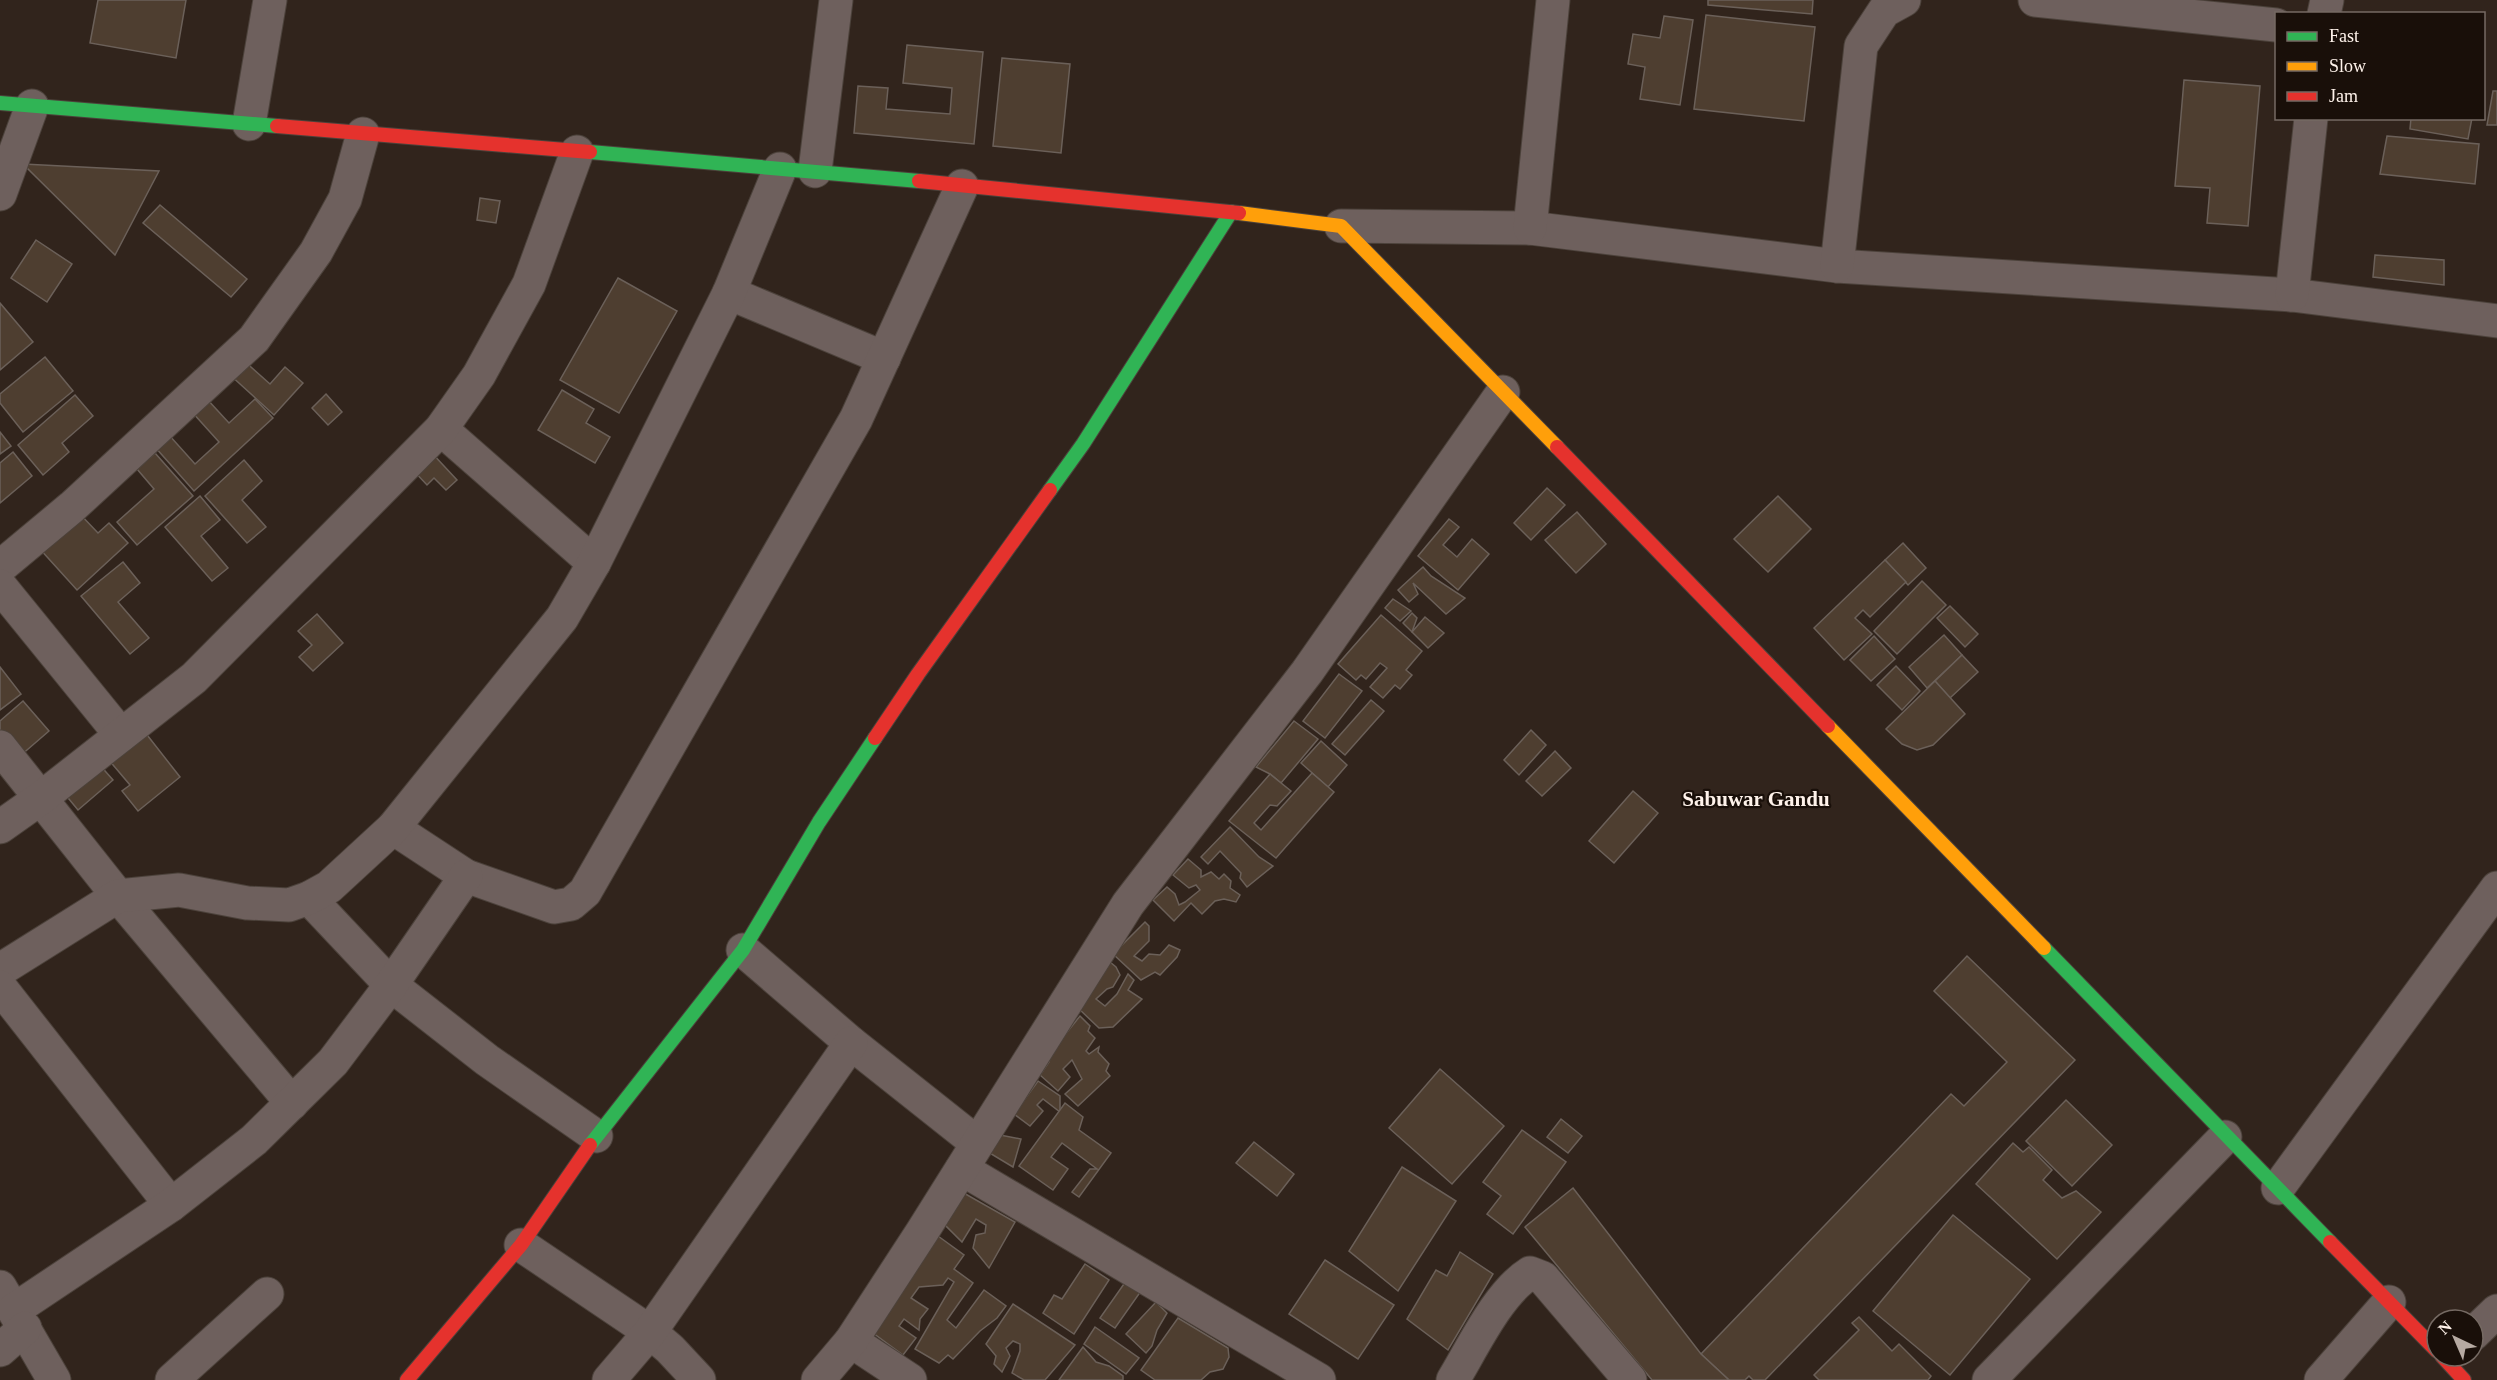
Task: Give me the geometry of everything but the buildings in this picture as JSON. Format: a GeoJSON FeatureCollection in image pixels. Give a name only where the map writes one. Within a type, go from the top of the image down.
{"type":"FeatureCollection","features":[{"type":"Feature","properties":{"kind":"street"},"geometry":{"type":"LineString","coordinates":[[249,124],[270,0]]}},
{"type":"Feature","properties":{"kind":"street"},"geometry":{"type":"LineString","coordinates":[[815,171],[836,0]]}},
{"type":"Feature","properties":{"kind":"street"},"geometry":{"type":"LineString","coordinates":[[1530,228],[1553,0]]}},
{"type":"Feature","properties":{"kind":"street"},"geometry":{"type":"LineString","coordinates":[[1837,266],[1861,46],[1884,11],[1904,0]]}},
{"type":"Feature","properties":{"kind":"street"},"geometry":{"type":"LineString","coordinates":[[2050,1],[2275,24]]}},
{"type":"Feature","properties":{"kind":"street"},"geometry":{"type":"LineString","coordinates":[[0,103],[815,171],[1231,212],[1341,226],[1530,228],[1837,266],[2292,296],[2497,321]]}},
{"type":"Feature","properties":{"kind":"street"},"geometry":{"type":"LineString","coordinates":[[0,194],[32,106]]}},
{"type":"Feature","properties":{"kind":"street"},"geometry":{"type":"LineString","coordinates":[[2292,296],[2311,120]]}},
{"type":"Feature","properties":{"kind":"street"},"geometry":{"type":"LineString","coordinates":[[0,567],[72,507],[254,339],[316,252],[345,199],[363,134]]}},
{"type":"Feature","properties":{"kind":"street"},"geometry":{"type":"LineString","coordinates":[[0,827],[41,798],[194,678],[441,429],[479,375],[529,284],[577,152]]}},
{"type":"Feature","properties":{"kind":"street"},"geometry":{"type":"LineString","coordinates":[[0,970],[118,896],[179,890],[248,903],[289,905],[309,898],[329,887],[393,828],[562,618],[594,563],[729,293],[780,168]]}},
{"type":"Feature","properties":{"kind":"street"},"geometry":{"type":"LineString","coordinates":[[393,828],[466,876],[554,907],[571,904],[585,892],[856,418],[962,186]]}},
{"type":"Feature","properties":{"kind":"street"},"geometry":{"type":"LineString","coordinates":[[407,1380],[520,1245],[596,1136],[743,950],[819,822],[918,674],[1083,444],[1231,212]]}},
{"type":"Feature","properties":{"kind":"street"},"geometry":{"type":"LineString","coordinates":[[1341,226],[2032,935],[2225,1137],[2425,1338]]}},
{"type":"Feature","properties":{"kind":"street"},"geometry":{"type":"LineString","coordinates":[[729,293],[884,358]]}},
{"type":"Feature","properties":{"kind":"street"},"geometry":{"type":"LineString","coordinates":[[818,1380],[851,1341],[1128,904],[1307,672],[1503,392]]}},
{"type":"Feature","properties":{"kind":"street"},"geometry":{"type":"LineString","coordinates":[[441,429],[594,563]]}},
{"type":"Feature","properties":{"kind":"street"},"geometry":{"type":"LineString","coordinates":[[0,586],[121,735]]}},
{"type":"Feature","properties":{"kind":"street"},"geometry":{"type":"LineString","coordinates":[[0,747],[118,896],[292,1102]]}},
{"type":"Feature","properties":{"kind":"street"},"geometry":{"type":"LineString","coordinates":[[0,1350],[13,1308],[171,1205],[254,1140],[333,1062],[391,985],[466,876]]}},
{"type":"Feature","properties":{"kind":"street"},"geometry":{"type":"LineString","coordinates":[[2278,1188],[2497,888]]}},
{"type":"Feature","properties":{"kind":"street"},"geometry":{"type":"LineString","coordinates":[[309,898],[391,985],[487,1060],[596,1136]]}},
{"type":"Feature","properties":{"kind":"street"},"geometry":{"type":"LineString","coordinates":[[743,950],[851,1043],[969,1156],[1319,1380]]}},
{"type":"Feature","properties":{"kind":"street"},"geometry":{"type":"LineString","coordinates":[[0,987],[171,1205]]}},
{"type":"Feature","properties":{"kind":"street"},"geometry":{"type":"LineString","coordinates":[[609,1380],[650,1332],[851,1043]]}},
{"type":"Feature","properties":{"kind":"street"},"geometry":{"type":"LineString","coordinates":[[1989,1380],[2225,1137]]}},
{"type":"Feature","properties":{"kind":"street"},"geometry":{"type":"LineString","coordinates":[[520,1245],[650,1332],[670,1349],[699,1380]]}},
{"type":"Feature","properties":{"kind":"street"},"geometry":{"type":"LineString","coordinates":[[1453,1380],[1493,1313],[1520,1280],[1530,1273],[1543,1278],[1630,1380]]}},
{"type":"Feature","properties":{"kind":"street"},"geometry":{"type":"LineString","coordinates":[[172,1380],[267,1294]]}},
{"type":"Feature","properties":{"kind":"street"},"geometry":{"type":"LineString","coordinates":[[2321,1380],[2389,1302]]}},
{"type":"Feature","properties":{"kind":"street"},"geometry":{"type":"LineString","coordinates":[[13,1308],[54,1380]]}},
{"type":"Feature","properties":{"kind":"street"},"geometry":{"type":"LineString","coordinates":[[2485,1322],[2497,1311]]}},
{"type":"Feature","properties":{"kind":"street"},"geometry":{"type":"LineString","coordinates":[[851,1341],[910,1380]]}},
{"type":"Feature","properties":{"kind":"traffic: fast"},"geometry":{"type":"LineString","coordinates":[[0,103],[277,126]]}},
{"type":"Feature","properties":{"kind":"traffic: fast"},"geometry":{"type":"LineString","coordinates":[[590,152],[919,181]]}},
{"type":"Feature","properties":{"kind":"traffic: fast"},"geometry":{"type":"LineString","coordinates":[[1050,490],[1083,444],[1231,212]]}},
{"type":"Feature","properties":{"kind":"traffic: fast"},"geometry":{"type":"LineString","coordinates":[[590,1145],[743,950],[819,822],[875,738]]}},
{"type":"Feature","properties":{"kind":"traffic: fast"},"geometry":{"type":"LineString","coordinates":[[2044,948],[2330,1242]]}},
{"type":"Feature","properties":{"kind":"traffic: slow"},"geometry":{"type":"LineString","coordinates":[[1239,213],[1341,226],[1557,447]]}},
{"type":"Feature","properties":{"kind":"traffic: slow"},"geometry":{"type":"LineString","coordinates":[[1828,726],[2044,948]]}},
{"type":"Feature","properties":{"kind":"traffic: jam"},"geometry":{"type":"LineString","coordinates":[[277,126],[590,152]]}},
{"type":"Feature","properties":{"kind":"traffic: jam"},"geometry":{"type":"LineString","coordinates":[[919,181],[1239,213]]}},
{"type":"Feature","properties":{"kind":"traffic: jam"},"geometry":{"type":"LineString","coordinates":[[1557,447],[1828,726]]}},
{"type":"Feature","properties":{"kind":"traffic: jam"},"geometry":{"type":"LineString","coordinates":[[875,738],[1050,490]]}},
{"type":"Feature","properties":{"kind":"traffic: jam"},"geometry":{"type":"LineString","coordinates":[[407,1380],[521,1245],[590,1145]]}},
{"type":"Feature","properties":{"kind":"traffic: jam"},"geometry":{"type":"LineString","coordinates":[[2330,1242],[2425,1339]]}},
{"type":"Feature","properties":{"kind":"traffic: jam"},"geometry":{"type":"LineString","coordinates":[[2453,1368],[2464,1380]]}},
{"type":"Feature","properties":{"kind":"district","name":"Sabuwar Gandu"},"geometry":{"type":"Point","coordinates":[1756,799]}}]}
